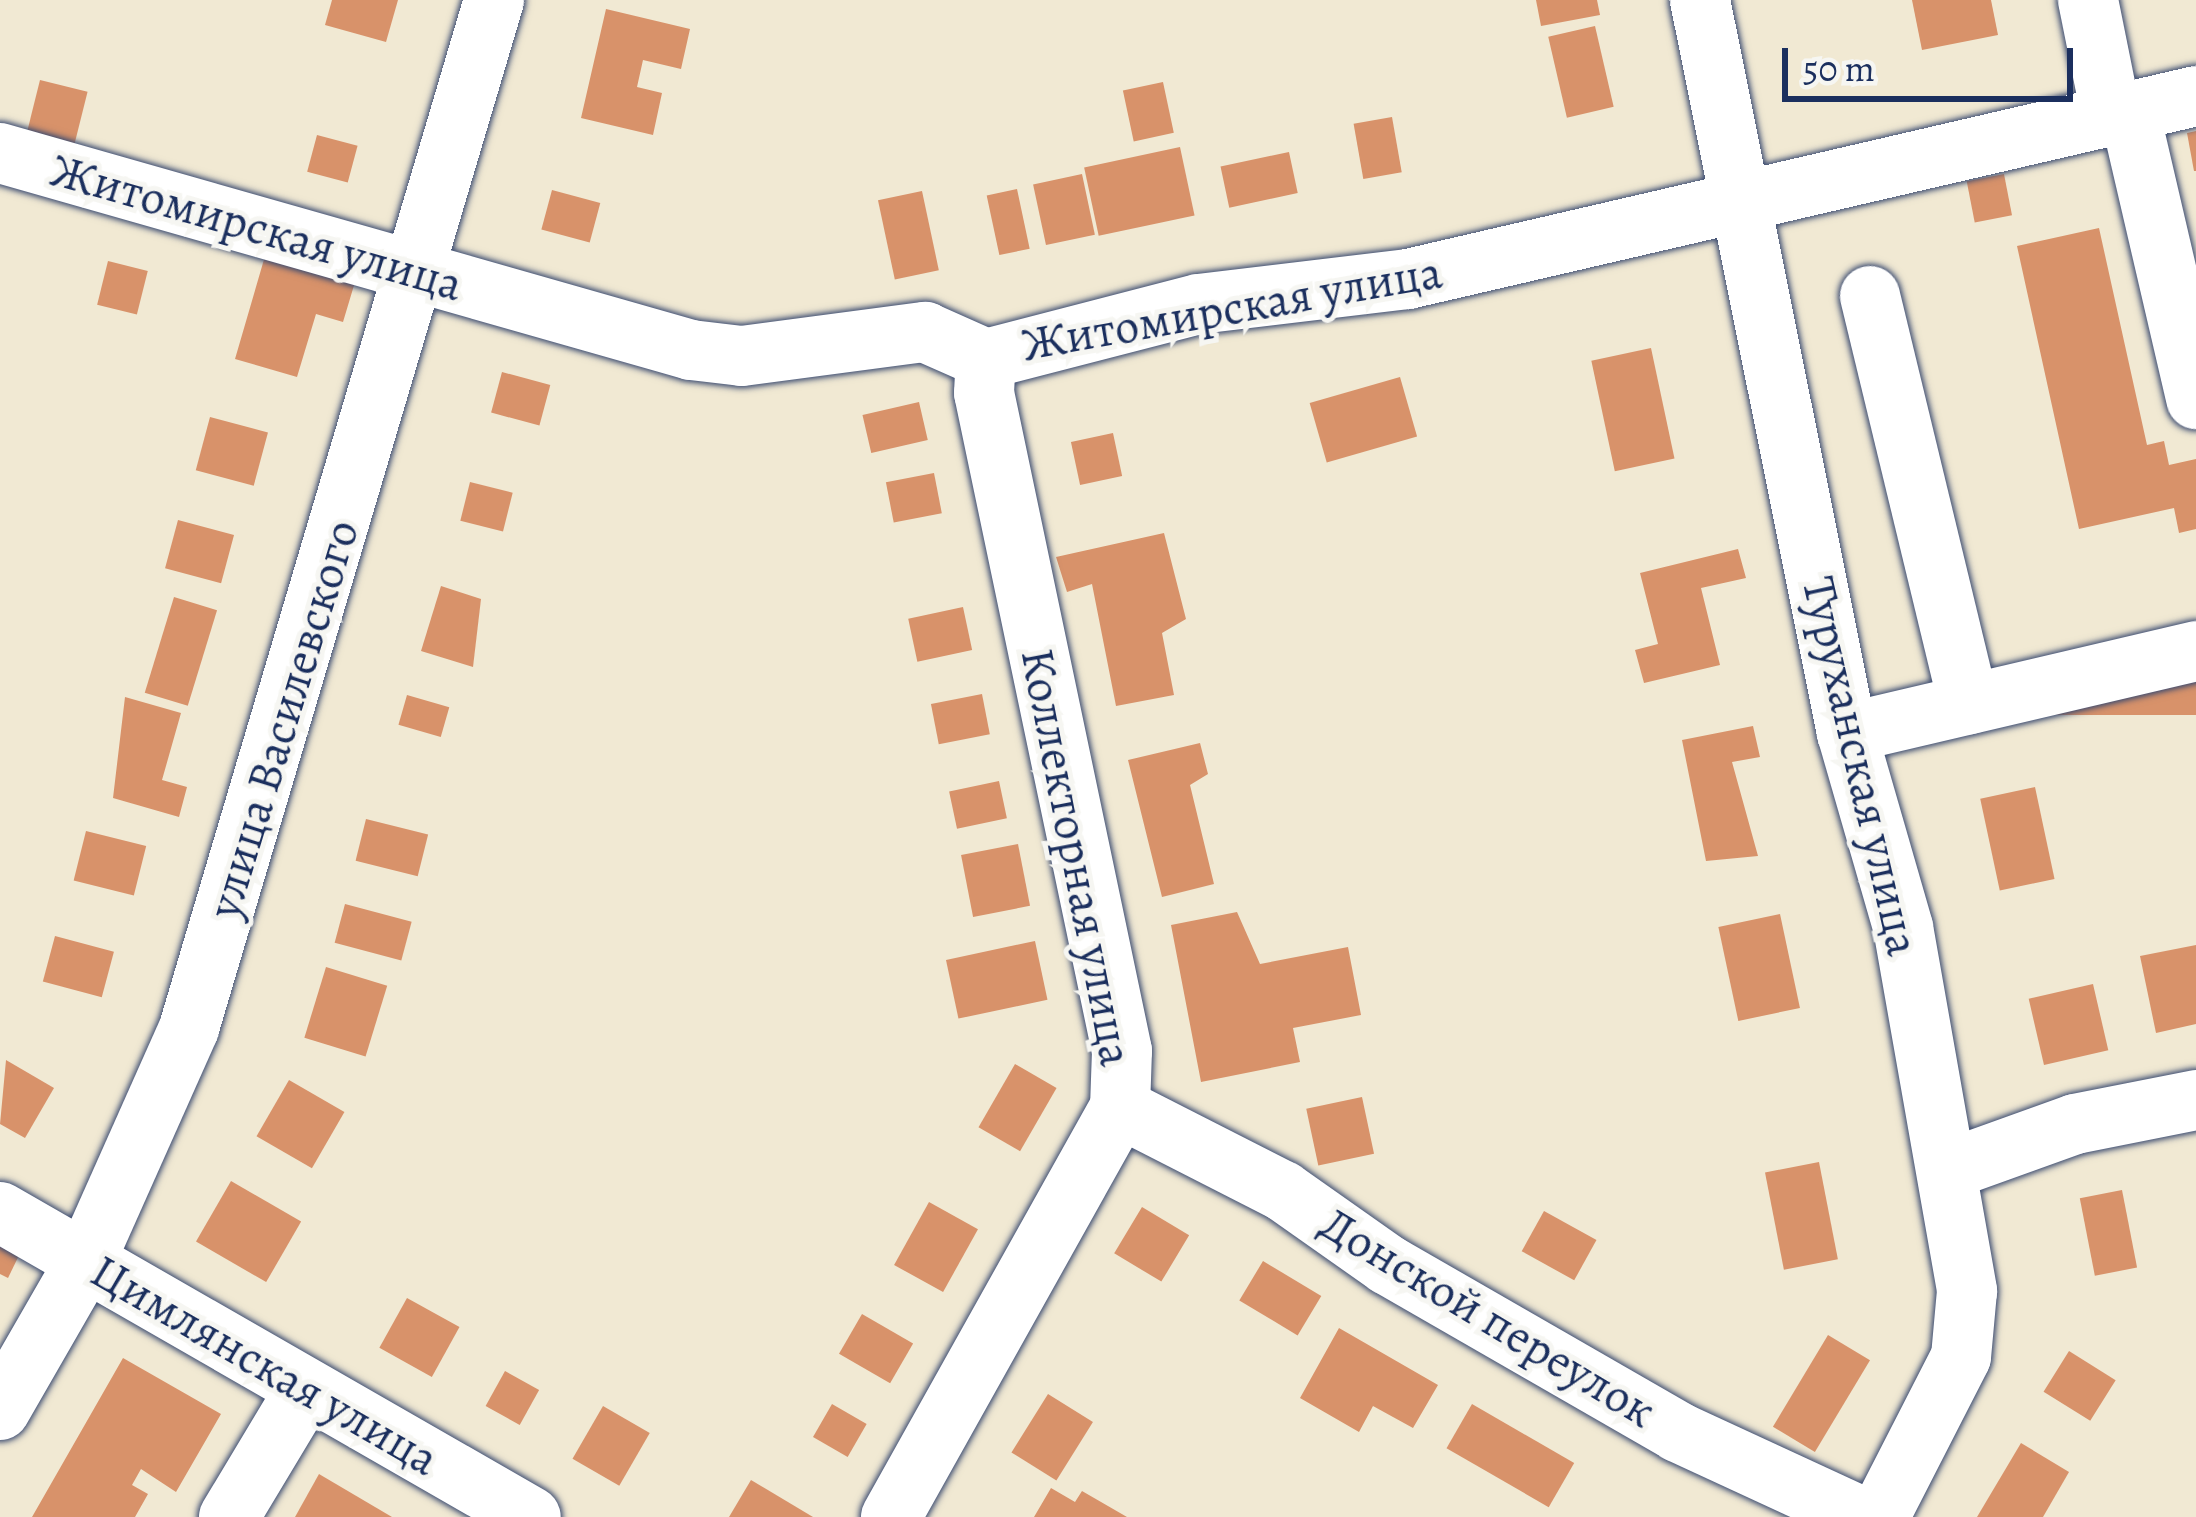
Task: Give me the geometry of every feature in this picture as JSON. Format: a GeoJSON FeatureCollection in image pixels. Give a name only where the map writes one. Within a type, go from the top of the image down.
{"type":"FeatureCollection","features":[{"type":"Feature","properties":{"kind":"street","name":"улица Василевского"},"geometry":{"type":"LineString","coordinates":[[0,1410],[86,1262],[205,982],[494,0]]}},
{"type":"Feature","properties":{"kind":"street","name":"Туруханская улица"},"geometry":{"type":"LineString","coordinates":[[1700,0],[1846,733],[1903,927],[1950,1169],[1967,1291],[1961,1357],[1879,1517]]}},
{"type":"Feature","properties":{"kind":"street"},"geometry":{"type":"LineString","coordinates":[[2089,0],[2120,112],[2172,188],[2196,400]]}},
{"type":"Feature","properties":{"kind":"street","name":"Житомирская улица"},"geometry":{"type":"LineString","coordinates":[[0,153],[691,350],[742,356],[925,332],[986,359],[1199,304],[1408,279],[2196,96]]}},
{"type":"Feature","properties":{"kind":"street"},"geometry":{"type":"LineString","coordinates":[[1870,296],[1969,704]]}},
{"type":"Feature","properties":{"kind":"street","name":"Коллекторная улица"},"geometry":{"type":"LineString","coordinates":[[891,1517],[1120,1108],[1122,1051],[984,393],[986,359]]}},
{"type":"Feature","properties":{"kind":"street"},"geometry":{"type":"LineString","coordinates":[[1846,733],[2196,651]]}},
{"type":"Feature","properties":{"kind":"street"},"geometry":{"type":"LineString","coordinates":[[1950,1169],[2075,1124],[2196,1100]]}},
{"type":"Feature","properties":{"kind":"street","name":"Донской переулок"},"geometry":{"type":"LineString","coordinates":[[1120,1108],[1283,1191],[1388,1265],[1678,1432],[1862,1517]]}},
{"type":"Feature","properties":{"kind":"street","name":"Цимлянская улица"},"geometry":{"type":"LineString","coordinates":[[0,1212],[531,1517]]}},
{"type":"Feature","properties":{"kind":"street"},"geometry":{"type":"LineString","coordinates":[[229,1517],[306,1389]]}},
{"type":"Feature","properties":{"kind":"building"},"geometry":{"type":"Polygon","coordinates":[[[332,0],[398,0],[386,42],[325,25],[332,0]]]}},
{"type":"Feature","properties":{"kind":"building"},"geometry":{"type":"Polygon","coordinates":[[[1536,0],[1597,0],[1600,15],[1541,26],[1536,0]]]}},
{"type":"Feature","properties":{"kind":"building"},"geometry":{"type":"Polygon","coordinates":[[[1912,0],[1991,0],[1998,35],[1922,50],[1912,0]]]}},
{"type":"Feature","properties":{"kind":"building"},"geometry":{"type":"Polygon","coordinates":[[[606,9],[690,29],[681,69],[643,60],[637,87],[662,93],[653,135],[581,118],[606,9]]]}},
{"type":"Feature","properties":{"kind":"building"},"geometry":{"type":"Polygon","coordinates":[[[1595,26],[1614,107],[1567,118],[1548,37],[1595,26]]]}},
{"type":"Feature","properties":{"kind":"building"},"geometry":{"type":"Polygon","coordinates":[[[40,80],[88,92],[73,150],[25,138],[40,80]]]}},
{"type":"Feature","properties":{"kind":"building"},"geometry":{"type":"Polygon","coordinates":[[[1163,82],[1174,133],[1134,141],[1123,91],[1163,82]]]}},
{"type":"Feature","properties":{"kind":"building"},"geometry":{"type":"Polygon","coordinates":[[[1392,117],[1402,172],[1363,179],[1354,124],[1392,117]]]}},
{"type":"Feature","properties":{"kind":"building"},"geometry":{"type":"Polygon","coordinates":[[[2196,131],[2196,171],[2194,171],[2187,133],[2196,131]]]}},
{"type":"Feature","properties":{"kind":"building"},"geometry":{"type":"Polygon","coordinates":[[[317,135],[358,146],[348,183],[307,172],[317,135]]]}},
{"type":"Feature","properties":{"kind":"building"},"geometry":{"type":"Polygon","coordinates":[[[1180,147],[1195,215],[1099,236],[1084,167],[1180,147]]]}},
{"type":"Feature","properties":{"kind":"building"},"geometry":{"type":"Polygon","coordinates":[[[1289,152],[1298,193],[1229,208],[1221,167],[1289,152]]]}},
{"type":"Feature","properties":{"kind":"building"},"geometry":{"type":"Polygon","coordinates":[[[1082,174],[1095,235],[1046,245],[1033,184],[1082,174]]]}},
{"type":"Feature","properties":{"kind":"building"},"geometry":{"type":"Polygon","coordinates":[[[2004,174],[2012,215],[1975,222],[1967,181],[2004,174]]]}},
{"type":"Feature","properties":{"kind":"building"},"geometry":{"type":"Polygon","coordinates":[[[1017,189],[1030,249],[999,255],[987,195],[1017,189]]]}},
{"type":"Feature","properties":{"kind":"building"},"geometry":{"type":"Polygon","coordinates":[[[552,190],[600,203],[590,243],[541,230],[552,190]]]}},
{"type":"Feature","properties":{"kind":"building"},"geometry":{"type":"Polygon","coordinates":[[[922,191],[939,270],[895,280],[878,200],[922,191]]]}},
{"type":"Feature","properties":{"kind":"building"},"geometry":{"type":"Polygon","coordinates":[[[2099,228],[2147,445],[2164,441],[2169,465],[2196,459],[2196,529],[2179,533],[2174,508],[2079,529],[2017,246],[2099,228]]]}},
{"type":"Feature","properties":{"kind":"building"},"geometry":{"type":"Polygon","coordinates":[[[265,256],[355,282],[343,322],[316,314],[297,377],[235,359],[265,256]]]}},
{"type":"Feature","properties":{"kind":"building"},"geometry":{"type":"Polygon","coordinates":[[[108,261],[148,271],[137,315],[97,305],[108,261]]]}},
{"type":"Feature","properties":{"kind":"building"},"geometry":{"type":"Polygon","coordinates":[[[1651,348],[1674,459],[1615,471],[1591,361],[1651,348]]]}},
{"type":"Feature","properties":{"kind":"building"},"geometry":{"type":"Polygon","coordinates":[[[502,372],[550,385],[539,426],[491,413],[502,372]]]}},
{"type":"Feature","properties":{"kind":"building"},"geometry":{"type":"Polygon","coordinates":[[[1400,377],[1417,437],[1327,463],[1310,403],[1400,377]]]}},
{"type":"Feature","properties":{"kind":"building"},"geometry":{"type":"Polygon","coordinates":[[[919,402],[928,440],[871,453],[862,415],[919,402]]]}},
{"type":"Feature","properties":{"kind":"building"},"geometry":{"type":"Polygon","coordinates":[[[210,417],[268,433],[254,486],[196,470],[210,417]]]}},
{"type":"Feature","properties":{"kind":"building"},"geometry":{"type":"Polygon","coordinates":[[[1113,433],[1122,476],[1080,485],[1071,442],[1113,433]]]}},
{"type":"Feature","properties":{"kind":"building"},"geometry":{"type":"Polygon","coordinates":[[[934,473],[942,513],[894,523],[886,482],[934,473]]]}},
{"type":"Feature","properties":{"kind":"building"},"geometry":{"type":"Polygon","coordinates":[[[470,482],[513,493],[503,531],[460,521],[470,482]]]}},
{"type":"Feature","properties":{"kind":"building"},"geometry":{"type":"Polygon","coordinates":[[[178,520],[234,535],[221,583],[165,568],[178,520]]]}},
{"type":"Feature","properties":{"kind":"building"},"geometry":{"type":"Polygon","coordinates":[[[1164,533],[1186,619],[1162,633],[1174,695],[1116,706],[1092,584],[1067,592],[1056,557],[1164,533]]]}},
{"type":"Feature","properties":{"kind":"building"},"geometry":{"type":"Polygon","coordinates":[[[1738,549],[1746,578],[1701,588],[1720,665],[1644,683],[1635,650],[1658,644],[1640,573],[1738,549]]]}},
{"type":"Feature","properties":{"kind":"building"},"geometry":{"type":"Polygon","coordinates":[[[441,586],[481,599],[473,667],[421,651],[441,586]]]}},
{"type":"Feature","properties":{"kind":"building"},"geometry":{"type":"Polygon","coordinates":[[[174,597],[217,610],[188,706],[145,693],[174,597]]]}},
{"type":"Feature","properties":{"kind":"building"},"geometry":{"type":"Polygon","coordinates":[[[963,607],[972,650],[917,662],[908,619],[963,607]]]}},
{"type":"Feature","properties":{"kind":"building"},"geometry":{"type":"Polygon","coordinates":[[[2051,678],[2196,678],[2196,715],[2051,715],[2051,678]]]}},
{"type":"Feature","properties":{"kind":"building"},"geometry":{"type":"Polygon","coordinates":[[[982,694],[990,734],[939,744],[931,704],[982,694]]]}},
{"type":"Feature","properties":{"kind":"building"},"geometry":{"type":"Polygon","coordinates":[[[407,695],[449,707],[441,737],[398,725],[407,695]]]}},
{"type":"Feature","properties":{"kind":"building"},"geometry":{"type":"Polygon","coordinates":[[[125,697],[181,713],[162,780],[187,787],[179,817],[113,798],[125,697]]]}},
{"type":"Feature","properties":{"kind":"building"},"geometry":{"type":"Polygon","coordinates":[[[1753,726],[1760,757],[1732,762],[1758,856],[1706,861],[1682,740],[1753,726]]]}},
{"type":"Feature","properties":{"kind":"building"},"geometry":{"type":"Polygon","coordinates":[[[1200,743],[1208,774],[1190,785],[1214,884],[1162,897],[1128,760],[1200,743]]]}},
{"type":"Feature","properties":{"kind":"building"},"geometry":{"type":"Polygon","coordinates":[[[999,781],[1007,818],[957,829],[949,792],[999,781]]]}},
{"type":"Feature","properties":{"kind":"building"},"geometry":{"type":"Polygon","coordinates":[[[2035,787],[2055,879],[2000,891],[1980,799],[2035,787]]]}},
{"type":"Feature","properties":{"kind":"building"},"geometry":{"type":"Polygon","coordinates":[[[366,819],[428,834],[418,876],[356,861],[366,819]]]}},
{"type":"Feature","properties":{"kind":"building"},"geometry":{"type":"Polygon","coordinates":[[[86,831],[146,846],[134,895],[74,880],[86,831]]]}},
{"type":"Feature","properties":{"kind":"building"},"geometry":{"type":"Polygon","coordinates":[[[1018,844],[1030,906],[973,917],[961,855],[1018,844]]]}},
{"type":"Feature","properties":{"kind":"building"},"geometry":{"type":"Polygon","coordinates":[[[345,904],[412,922],[401,960],[335,943],[345,904]]]}},
{"type":"Feature","properties":{"kind":"building"},"geometry":{"type":"Polygon","coordinates":[[[1237,912],[1260,964],[1348,947],[1361,1015],[1293,1028],[1300,1062],[1201,1082],[1171,925],[1237,912]]]}},
{"type":"Feature","properties":{"kind":"building"},"geometry":{"type":"Polygon","coordinates":[[[1780,914],[1800,1008],[1738,1021],[1718,927],[1780,914]]]}},
{"type":"Feature","properties":{"kind":"building"},"geometry":{"type":"Polygon","coordinates":[[[55,936],[114,952],[102,997],[43,981],[55,936]]]}},
{"type":"Feature","properties":{"kind":"building"},"geometry":{"type":"Polygon","coordinates":[[[1035,941],[1047,1000],[958,1019],[946,960],[1035,941]]]}},
{"type":"Feature","properties":{"kind":"building"},"geometry":{"type":"Polygon","coordinates":[[[2196,945],[2196,1024],[2156,1033],[2140,956],[2196,945]]]}},
{"type":"Feature","properties":{"kind":"building"},"geometry":{"type":"Polygon","coordinates":[[[326,967],[387,986],[366,1056],[304,1038],[326,967]]]}},
{"type":"Feature","properties":{"kind":"building"},"geometry":{"type":"Polygon","coordinates":[[[2093,984],[2108,1050],[2044,1065],[2029,999],[2093,984]]]}},
{"type":"Feature","properties":{"kind":"building"},"geometry":{"type":"Polygon","coordinates":[[[6,1060],[54,1088],[25,1138],[0,1124],[6,1060]]]}},
{"type":"Feature","properties":{"kind":"building"},"geometry":{"type":"Polygon","coordinates":[[[1015,1064],[1057,1088],[1020,1151],[978,1127],[1015,1064]]]}},
{"type":"Feature","properties":{"kind":"building"},"geometry":{"type":"Polygon","coordinates":[[[289,1080],[344,1112],[312,1168],[256,1136],[289,1080]]]}},
{"type":"Feature","properties":{"kind":"building"},"geometry":{"type":"Polygon","coordinates":[[[1362,1097],[1374,1154],[1318,1166],[1306,1109],[1362,1097]]]}},
{"type":"Feature","properties":{"kind":"building"},"geometry":{"type":"Polygon","coordinates":[[[1819,1162],[1838,1259],[1784,1270],[1765,1172],[1819,1162]]]}},
{"type":"Feature","properties":{"kind":"building"},"geometry":{"type":"Polygon","coordinates":[[[231,1181],[301,1222],[266,1282],[196,1242],[231,1181]]]}},
{"type":"Feature","properties":{"kind":"building"},"geometry":{"type":"Polygon","coordinates":[[[2122,1190],[2137,1268],[2095,1276],[2080,1198],[2122,1190]]]}},
{"type":"Feature","properties":{"kind":"building"},"geometry":{"type":"Polygon","coordinates":[[[929,1202],[978,1229],[943,1292],[894,1265],[929,1202]]]}},
{"type":"Feature","properties":{"kind":"building"},"geometry":{"type":"Polygon","coordinates":[[[1142,1207],[1189,1235],[1161,1282],[1114,1253],[1142,1207]]]}},
{"type":"Feature","properties":{"kind":"building"},"geometry":{"type":"Polygon","coordinates":[[[1544,1211],[1596,1240],[1574,1280],[1522,1251],[1544,1211]]]}},
{"type":"Feature","properties":{"kind":"building"},"geometry":{"type":"Polygon","coordinates":[[[0,1228],[26,1241],[8,1278],[0,1274],[0,1228]]]}},
{"type":"Feature","properties":{"kind":"building"},"geometry":{"type":"Polygon","coordinates":[[[1263,1261],[1321,1296],[1298,1335],[1239,1300],[1263,1261]]]}},
{"type":"Feature","properties":{"kind":"building"},"geometry":{"type":"Polygon","coordinates":[[[407,1298],[459,1327],[432,1377],[379,1348],[407,1298]]]}},
{"type":"Feature","properties":{"kind":"building"},"geometry":{"type":"Polygon","coordinates":[[[862,1314],[913,1344],[890,1383],[839,1354],[862,1314]]]}},
{"type":"Feature","properties":{"kind":"building"},"geometry":{"type":"Polygon","coordinates":[[[1339,1328],[1438,1385],[1413,1428],[1373,1406],[1359,1432],[1300,1398],[1339,1328]]]}},
{"type":"Feature","properties":{"kind":"building"},"geometry":{"type":"Polygon","coordinates":[[[1828,1335],[1870,1360],[1815,1452],[1773,1427],[1828,1335]]]}},
{"type":"Feature","properties":{"kind":"building"},"geometry":{"type":"Polygon","coordinates":[[[2069,1351],[2116,1380],[2090,1421],[2044,1392],[2069,1351]]]}},
{"type":"Feature","properties":{"kind":"building"},"geometry":{"type":"Polygon","coordinates":[[[123,1358],[221,1414],[176,1492],[141,1469],[132,1485],[148,1494],[135,1517],[32,1517],[123,1358]]]}},
{"type":"Feature","properties":{"kind":"building"},"geometry":{"type":"Polygon","coordinates":[[[505,1371],[539,1390],[520,1425],[486,1406],[505,1371]]]}},
{"type":"Feature","properties":{"kind":"building"},"geometry":{"type":"Polygon","coordinates":[[[1048,1394],[1093,1422],[1056,1481],[1011,1453],[1048,1394]]]}},
{"type":"Feature","properties":{"kind":"building"},"geometry":{"type":"Polygon","coordinates":[[[832,1404],[867,1424],[848,1457],[813,1437],[832,1404]]]}},
{"type":"Feature","properties":{"kind":"building"},"geometry":{"type":"Polygon","coordinates":[[[1472,1404],[1574,1463],[1549,1507],[1446,1448],[1472,1404]]]}},
{"type":"Feature","properties":{"kind":"building"},"geometry":{"type":"Polygon","coordinates":[[[603,1406],[650,1433],[619,1486],[572,1459],[603,1406]]]}},
{"type":"Feature","properties":{"kind":"building"},"geometry":{"type":"Polygon","coordinates":[[[2021,1443],[2069,1472],[2043,1517],[1977,1517],[2021,1443]]]}},
{"type":"Feature","properties":{"kind":"building"},"geometry":{"type":"Polygon","coordinates":[[[319,1474],[392,1517],[295,1517],[319,1474]]]}},
{"type":"Feature","properties":{"kind":"building"},"geometry":{"type":"Polygon","coordinates":[[[751,1480],[813,1517],[729,1517],[751,1480]]]}},
{"type":"Feature","properties":{"kind":"building"},"geometry":{"type":"Polygon","coordinates":[[[1051,1488],[1075,1502],[1082,1491],[1127,1517],[1034,1517],[1051,1488]]]}}]}
